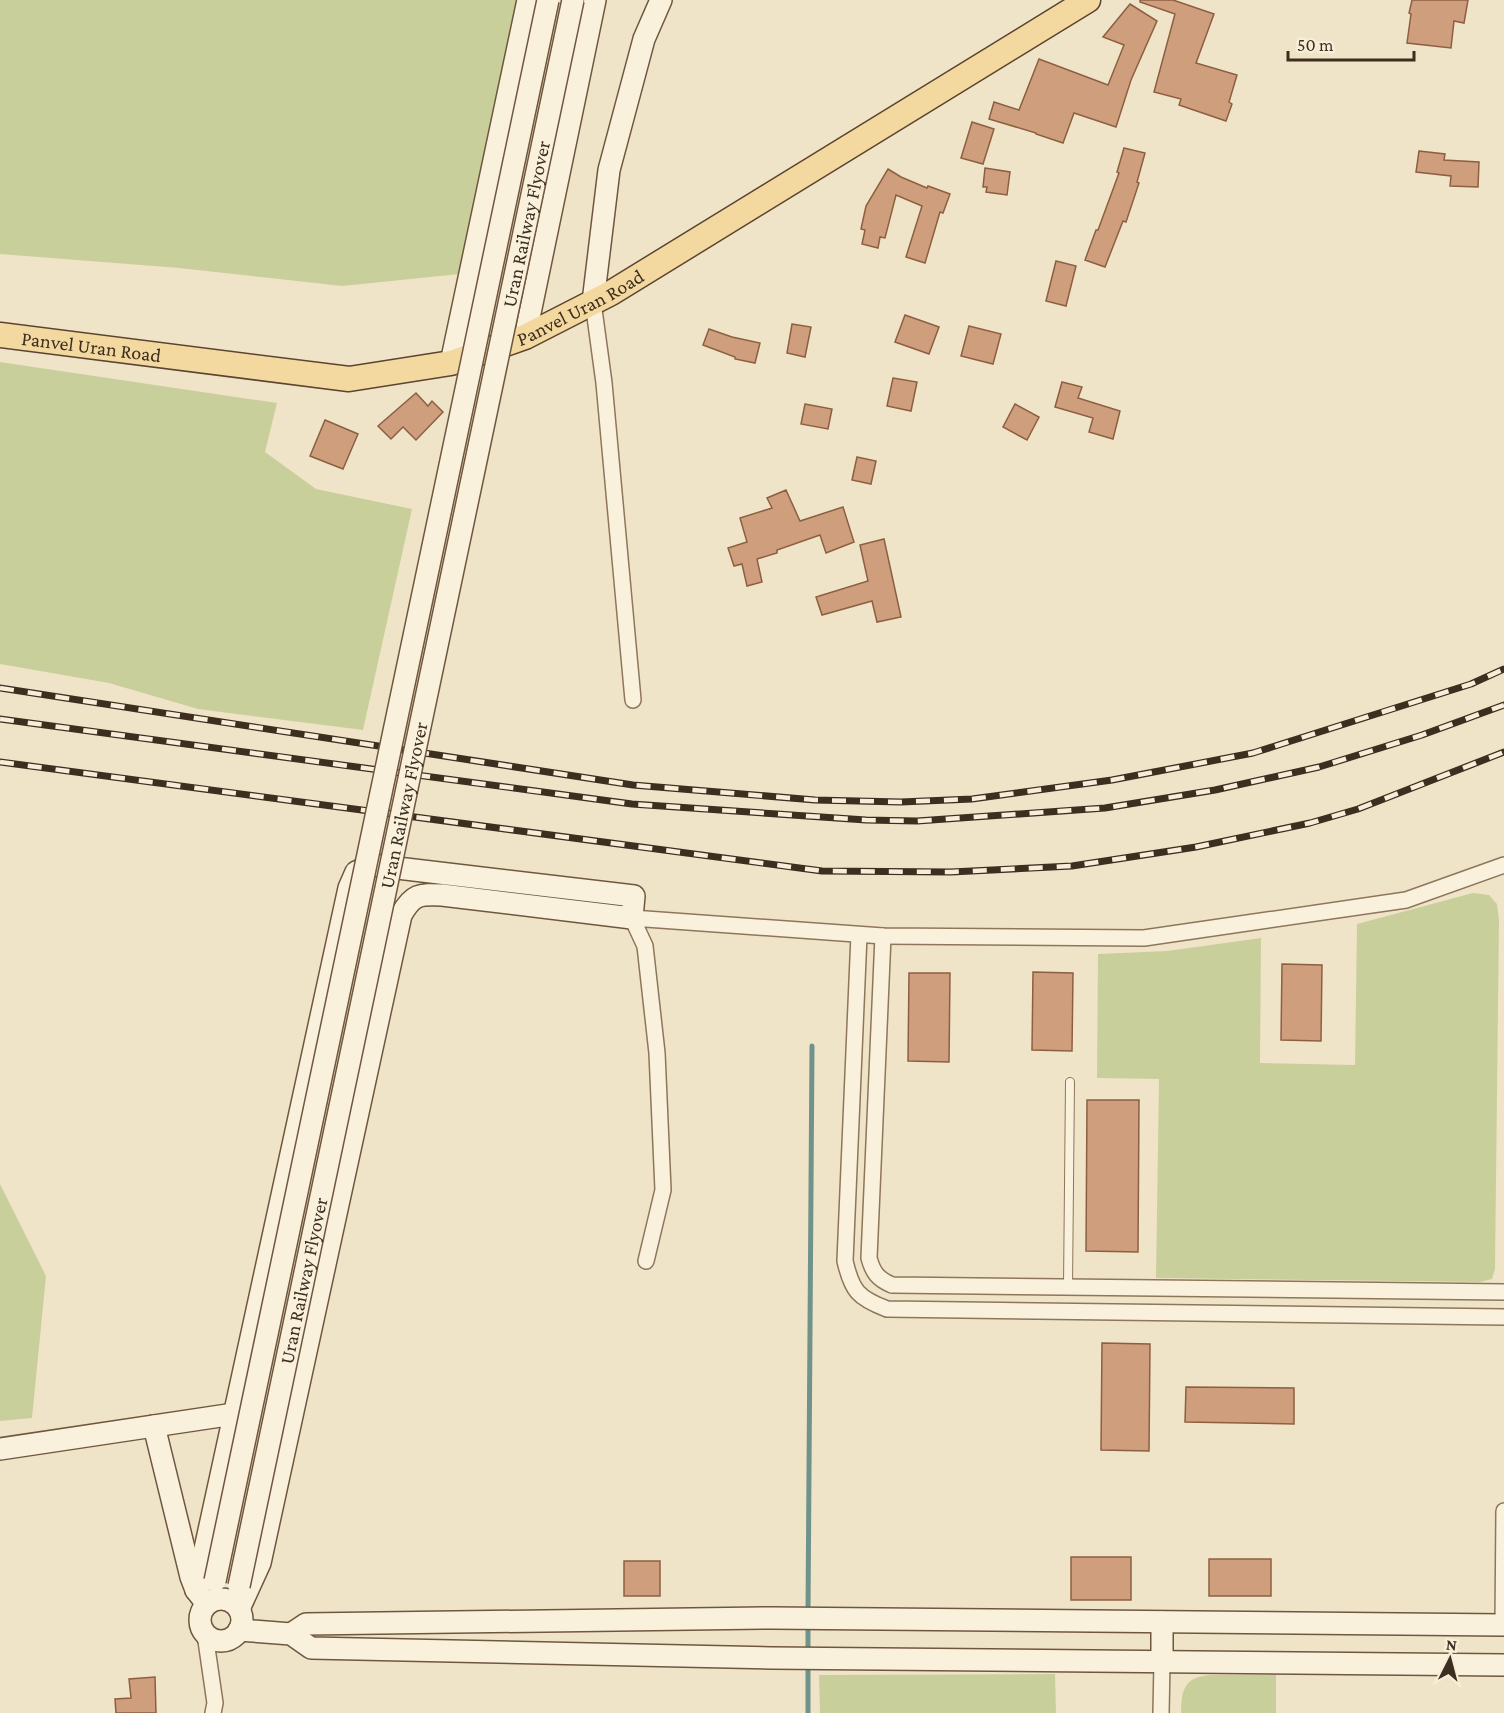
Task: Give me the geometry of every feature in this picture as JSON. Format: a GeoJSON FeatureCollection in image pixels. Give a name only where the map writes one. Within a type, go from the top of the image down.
{"type":"FeatureCollection","features":[{"type":"Feature","properties":{"kind":"main road","name":"Panvel Uran Road"},"geometry":{"type":"LineString","coordinates":[[0,335],[349,379],[451,363],[525,337],[593,302],[1088,0]]}},
{"type":"Feature","properties":{"kind":"street"},"geometry":{"type":"LineString","coordinates":[[451,363],[528,0]]}},
{"type":"Feature","properties":{"kind":"street","name":"Uran Railway Flyover"},"geometry":{"type":"LineString","coordinates":[[206,1592],[548,0]]}},
{"type":"Feature","properties":{"kind":"street","name":"Uran Railway Flyover"},"geometry":{"type":"LineString","coordinates":[[239,1620],[239,1586],[573,0]]}},
{"type":"Feature","properties":{"kind":"street"},"geometry":{"type":"LineString","coordinates":[[525,337],[595,0]]}},
{"type":"Feature","properties":{"kind":"street"},"geometry":{"type":"LineString","coordinates":[[633,700],[604,383],[593,302],[609,170],[644,39],[662,0]]}},
{"type":"Feature","properties":{"kind":"street"},"geometry":{"type":"LineString","coordinates":[[213,1713],[215,1703],[205,1634],[201,1627],[200,1616],[206,1592],[234,1414],[349,888],[356,872],[372,865],[633,896],[632,918],[645,946],[657,1053],[663,1190],[646,1261]]}},
{"type":"Feature","properties":{"kind":"street"},"geometry":{"type":"LineString","coordinates":[[205,1634],[217,1641],[230,1639],[260,1563],[401,915],[410,900],[423,894],[442,895],[632,918],[859,935],[1143,938],[1406,900],[1504,865]]}},
{"type":"Feature","properties":{"kind":"street"},"geometry":{"type":"LineString","coordinates":[[859,935],[845,1261],[850,1281],[865,1301],[887,1309],[1504,1317]]}},
{"type":"Feature","properties":{"kind":"street"},"geometry":{"type":"LineString","coordinates":[[884,936],[869,1258],[880,1281],[892,1285],[1504,1292]]}},
{"type":"Feature","properties":{"kind":"street"},"geometry":{"type":"LineString","coordinates":[[0,1449],[234,1414]]}},
{"type":"Feature","properties":{"kind":"street"},"geometry":{"type":"LineString","coordinates":[[154,1426],[191,1577],[217,1600],[231,1602],[239,1620],[291,1635],[311,1648],[808,1659],[1504,1665]]}},
{"type":"Feature","properties":{"kind":"street"},"geometry":{"type":"LineString","coordinates":[[291,1635],[306,1624],[808,1618],[1504,1625],[1504,1511]]}},
{"type":"Feature","properties":{"kind":"street"},"geometry":{"type":"LineString","coordinates":[[1161,1713],[1162,1622]]}},
{"type":"Feature","properties":{"kind":"lane"},"geometry":{"type":"LineString","coordinates":[[1068,1287],[1070,1082]]}},
{"type":"Feature","properties":{"kind":"green space"},"geometry":{"type":"Polygon","coordinates":[[[0,0],[519,0],[460,274],[342,286],[179,268],[0,254],[0,0]]]}},
{"type":"Feature","properties":{"kind":"green space"},"geometry":{"type":"Polygon","coordinates":[[[0,362],[277,403],[265,452],[316,489],[412,509],[363,730],[198,709],[109,683],[0,664],[0,362]]]}},
{"type":"Feature","properties":{"kind":"green space"},"geometry":{"type":"Polygon","coordinates":[[[1473,893],[1489,895],[1497,904],[1499,920],[1495,1269],[1492,1279],[1480,1282],[1156,1278],[1159,1079],[1097,1078],[1098,954],[1167,951],[1261,938],[1260,1063],[1355,1065],[1357,924],[1473,893]]]}},
{"type":"Feature","properties":{"kind":"green space"},"geometry":{"type":"Polygon","coordinates":[[[0,1184],[46,1276],[32,1418],[0,1421],[0,1184]]]}},
{"type":"Feature","properties":{"kind":"green space"},"geometry":{"type":"Polygon","coordinates":[[[1055,1674],[1056,1713],[820,1713],[819,1675],[1055,1674]]]}},
{"type":"Feature","properties":{"kind":"green space"},"geometry":{"type":"Polygon","coordinates":[[[1210,1675],[1276,1675],[1276,1713],[1181,1713],[1182,1697],[1186,1686],[1195,1678],[1210,1675]]]}},
{"type":"Feature","properties":{"kind":"building"},"geometry":{"type":"Polygon","coordinates":[[[1140,0],[1173,0],[1214,14],[1196,63],[1237,75],[1229,102],[1232,104],[1226,121],[1179,105],[1181,99],[1154,92],[1175,14],[1140,2],[1140,0]]]}},
{"type":"Feature","properties":{"kind":"building"},"geometry":{"type":"Polygon","coordinates":[[[1412,0],[1468,0],[1464,23],[1454,21],[1451,48],[1407,43],[1412,0]]]}},
{"type":"Feature","properties":{"kind":"building"},"geometry":{"type":"Polygon","coordinates":[[[1130,4],[1157,21],[1131,80],[1116,127],[1074,113],[1063,143],[989,119],[994,102],[1019,110],[1039,59],[1108,85],[1124,45],[1103,37],[1130,4]]]}},
{"type":"Feature","properties":{"kind":"building"},"geometry":{"type":"Polygon","coordinates":[[[972,122],[994,129],[983,164],[961,158],[972,122]]]}},
{"type":"Feature","properties":{"kind":"building"},"geometry":{"type":"Polygon","coordinates":[[[1124,148],[1145,153],[1137,182],[1139,183],[1126,222],[1123,221],[1105,267],[1085,260],[1119,173],[1117,172],[1124,148]]]}},
{"type":"Feature","properties":{"kind":"building"},"geometry":{"type":"Polygon","coordinates":[[[1419,151],[1445,154],[1444,160],[1479,162],[1478,187],[1450,186],[1451,176],[1416,172],[1419,151]]]}},
{"type":"Feature","properties":{"kind":"building"},"geometry":{"type":"Polygon","coordinates":[[[985,168],[1010,172],[1007,195],[986,192],[987,187],[983,187],[985,168]]]}},
{"type":"Feature","properties":{"kind":"building"},"geometry":{"type":"Polygon","coordinates":[[[888,169],[927,188],[928,186],[950,194],[943,213],[940,212],[925,263],[906,257],[922,206],[896,195],[885,238],[880,237],[878,248],[862,244],[865,230],[861,229],[866,206],[888,169]]]}},
{"type":"Feature","properties":{"kind":"building"},"geometry":{"type":"Polygon","coordinates":[[[1056,261],[1076,266],[1066,306],[1046,301],[1056,261]]]}},
{"type":"Feature","properties":{"kind":"building"},"geometry":{"type":"Polygon","coordinates":[[[905,315],[939,327],[929,354],[895,342],[905,315]]]}},
{"type":"Feature","properties":{"kind":"building"},"geometry":{"type":"Polygon","coordinates":[[[792,324],[811,327],[805,357],[787,353],[792,324]]]}},
{"type":"Feature","properties":{"kind":"building"},"geometry":{"type":"Polygon","coordinates":[[[969,326],[1001,334],[993,364],[961,356],[969,326]]]}},
{"type":"Feature","properties":{"kind":"building"},"geometry":{"type":"Polygon","coordinates":[[[709,329],[760,343],[755,363],[735,359],[735,357],[703,345],[709,329]]]}},
{"type":"Feature","properties":{"kind":"building"},"geometry":{"type":"Polygon","coordinates":[[[893,378],[917,382],[911,411],[887,406],[893,378]]]}},
{"type":"Feature","properties":{"kind":"building"},"geometry":{"type":"Polygon","coordinates":[[[1062,382],[1082,387],[1078,398],[1120,411],[1113,439],[1089,432],[1093,418],[1055,407],[1062,382]]]}},
{"type":"Feature","properties":{"kind":"building"},"geometry":{"type":"Polygon","coordinates":[[[416,393],[428,406],[432,401],[443,412],[416,440],[403,427],[391,439],[378,426],[416,393]]]}},
{"type":"Feature","properties":{"kind":"building"},"geometry":{"type":"Polygon","coordinates":[[[805,404],[832,409],[828,429],[801,424],[805,404]]]}},
{"type":"Feature","properties":{"kind":"building"},"geometry":{"type":"Polygon","coordinates":[[[1015,404],[1039,417],[1027,440],[1003,427],[1015,404]]]}},
{"type":"Feature","properties":{"kind":"building"},"geometry":{"type":"Polygon","coordinates":[[[325,420],[358,434],[343,469],[310,456],[325,420]]]}},
{"type":"Feature","properties":{"kind":"building"},"geometry":{"type":"Polygon","coordinates":[[[857,457],[876,461],[871,484],[852,480],[857,457]]]}},
{"type":"Feature","properties":{"kind":"building"},"geometry":{"type":"Polygon","coordinates":[[[786,490],[800,521],[843,507],[854,542],[826,553],[820,535],[777,550],[777,553],[757,559],[762,582],[747,586],[742,564],[734,566],[728,548],[747,542],[740,518],[772,508],[767,498],[786,490]]]}},
{"type":"Feature","properties":{"kind":"building"},"geometry":{"type":"Polygon","coordinates":[[[884,539],[901,617],[877,622],[872,601],[822,615],[816,597],[868,581],[860,545],[884,539]]]}},
{"type":"Feature","properties":{"kind":"building"},"geometry":{"type":"Polygon","coordinates":[[[1282,964],[1322,965],[1321,1041],[1281,1040],[1282,964]]]}},
{"type":"Feature","properties":{"kind":"building"},"geometry":{"type":"Polygon","coordinates":[[[1033,972],[1073,973],[1072,1051],[1032,1050],[1033,972]]]}},
{"type":"Feature","properties":{"kind":"building"},"geometry":{"type":"Polygon","coordinates":[[[909,973],[950,973],[949,1062],[908,1061],[909,973]]]}},
{"type":"Feature","properties":{"kind":"building"},"geometry":{"type":"Polygon","coordinates":[[[1087,1100],[1139,1100],[1138,1252],[1086,1251],[1087,1100]]]}},
{"type":"Feature","properties":{"kind":"building"},"geometry":{"type":"Polygon","coordinates":[[[1102,1343],[1150,1344],[1149,1451],[1101,1450],[1102,1343]]]}},
{"type":"Feature","properties":{"kind":"building"},"geometry":{"type":"Polygon","coordinates":[[[1186,1387],[1294,1388],[1294,1424],[1185,1422],[1186,1387]]]}},
{"type":"Feature","properties":{"kind":"building"},"geometry":{"type":"Polygon","coordinates":[[[1071,1557],[1131,1557],[1131,1600],[1071,1600],[1071,1557]]]}},
{"type":"Feature","properties":{"kind":"building"},"geometry":{"type":"Polygon","coordinates":[[[1209,1559],[1271,1559],[1271,1596],[1209,1596],[1209,1559]]]}},
{"type":"Feature","properties":{"kind":"building"},"geometry":{"type":"Polygon","coordinates":[[[624,1561],[660,1561],[660,1596],[624,1596],[624,1561]]]}},
{"type":"Feature","properties":{"kind":"building"},"geometry":{"type":"Polygon","coordinates":[[[155,1677],[156,1713],[116,1713],[115,1699],[131,1698],[129,1679],[155,1677]]]}},
{"type":"Feature","properties":{"kind":"waterway"},"geometry":{"type":"LineString","coordinates":[[808,1614],[812,1046]]}},
{"type":"Feature","properties":{"kind":"waterway"},"geometry":{"type":"LineString","coordinates":[[808,1624],[808,1653]]}},
{"type":"Feature","properties":{"kind":"waterway"},"geometry":{"type":"LineString","coordinates":[[808,1663],[808,1713]]}},
{"type":"Feature","properties":{"kind":"railway"},"geometry":{"type":"LineString","coordinates":[[0,688],[633,785],[815,800],[901,802],[972,799],[1112,780],[1253,753],[1471,684],[1504,669]]}},
{"type":"Feature","properties":{"kind":"railway"},"geometry":{"type":"LineString","coordinates":[[0,719],[632,804],[866,820],[917,821],[1105,808],[1215,790],[1319,767],[1422,735],[1504,705]]}},
{"type":"Feature","properties":{"kind":"railway"},"geometry":{"type":"LineString","coordinates":[[0,762],[822,871],[951,872],[1072,866],[1196,847],[1310,823],[1358,809],[1504,752]]}}]}
